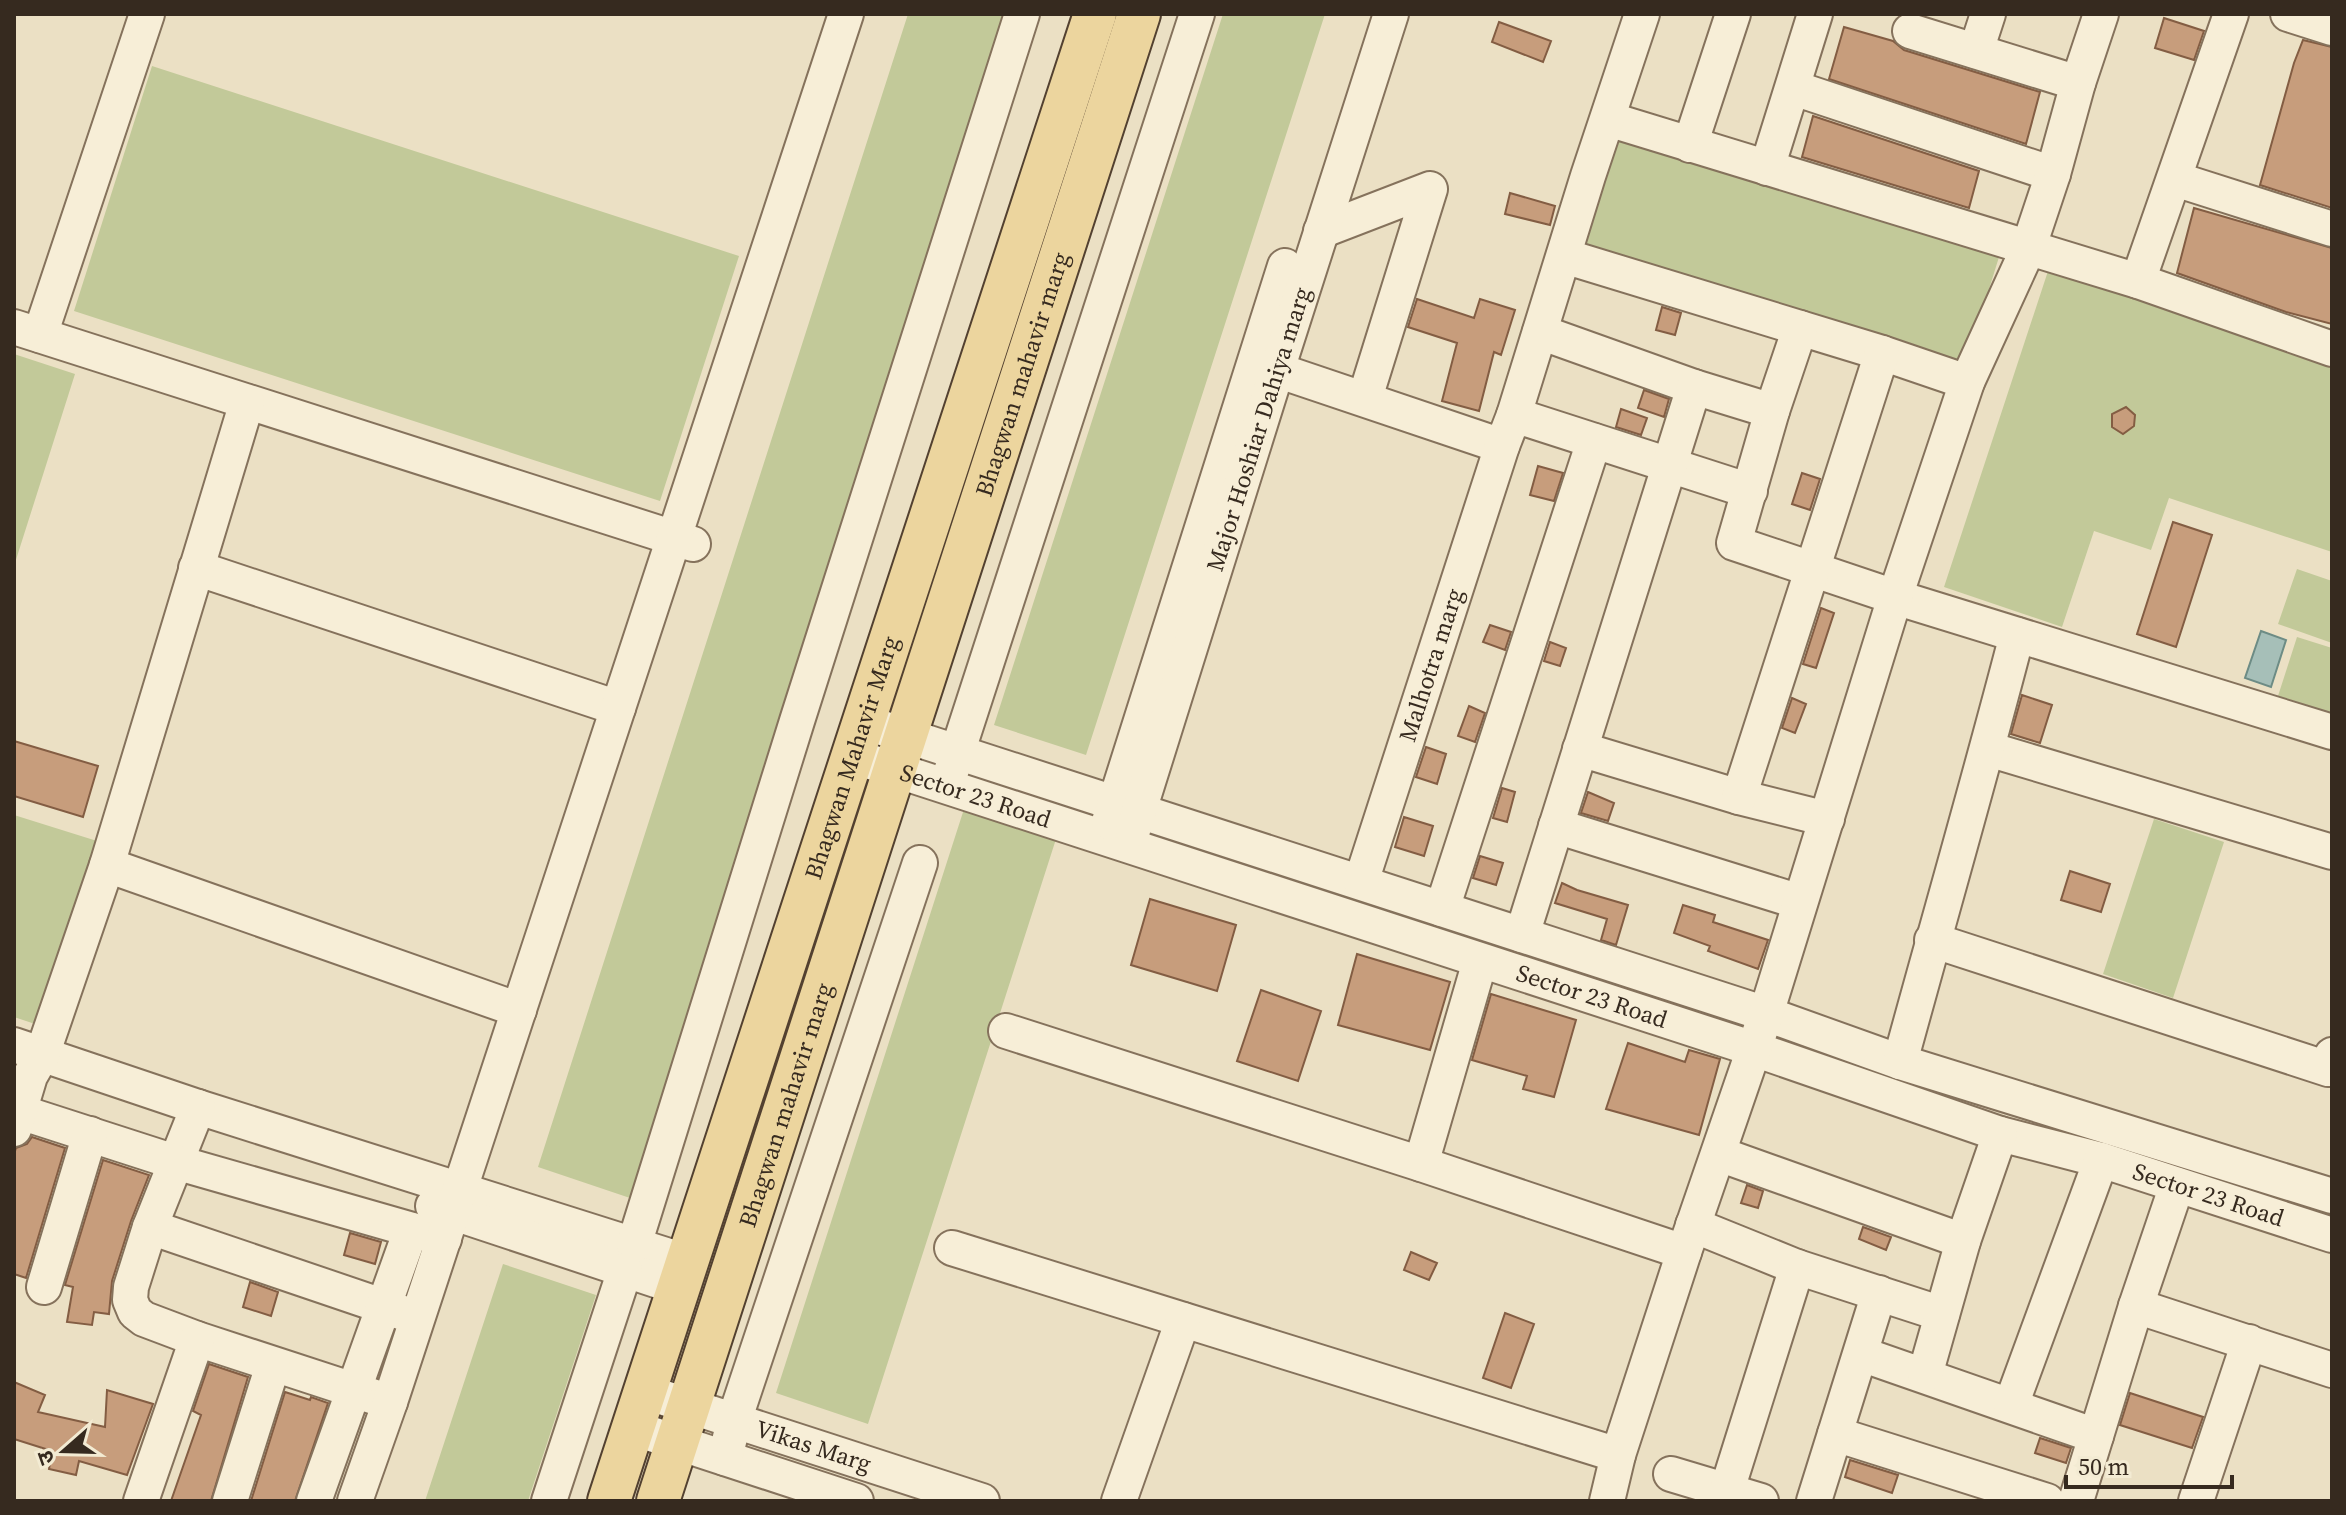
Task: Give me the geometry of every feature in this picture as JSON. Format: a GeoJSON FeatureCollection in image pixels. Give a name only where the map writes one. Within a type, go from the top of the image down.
{"type":"FeatureCollection","features":[{"type":"Feature","properties":{"kind":"main road","name":"Bhagwan Mahavir Marg"},"geometry":{"type":"LineString","coordinates":[[609,1501],[1095,14]]}},
{"type":"Feature","properties":{"kind":"main road","name":"Bhagwan mahavir marg"},"geometry":{"type":"LineString","coordinates":[[683,1424],[1139,14]]}},
{"type":"Feature","properties":{"kind":"main road"},"geometry":{"type":"LineString","coordinates":[[658,1501],[683,1424]]}},
{"type":"Feature","properties":{"kind":"street"},"geometry":{"type":"LineString","coordinates":[[147,14],[27,331],[684,541]]}},
{"type":"Feature","properties":{"kind":"street"},"geometry":{"type":"LineString","coordinates":[[380,1501],[519,1010],[618,708],[684,541],[846,14]]}},
{"type":"Feature","properties":{"kind":"street"},"geometry":{"type":"LineString","coordinates":[[355,1501],[418,1317],[462,1212],[684,541],[867,14]]}},
{"type":"Feature","properties":{"kind":"street"},"geometry":{"type":"LineString","coordinates":[[549,1501],[1022,14]]}},
{"type":"Feature","properties":{"kind":"street"},"geometry":{"type":"LineString","coordinates":[[947,787],[1197,14]]}},
{"type":"Feature","properties":{"kind":"street","name":"Major Hoshiar Dahiya marg"},"geometry":{"type":"LineString","coordinates":[[1116,842],[1265,366],[1366,14]]}},
{"type":"Feature","properties":{"kind":"street","name":"Major Hoshiar Dahiya marg"},"geometry":{"type":"LineString","coordinates":[[1265,366],[1321,231],[1391,14]]}},
{"type":"Feature","properties":{"kind":"street","name":"Malhotra marg"},"geometry":{"type":"LineString","coordinates":[[1361,882],[1642,14]]}},
{"type":"Feature","properties":{"kind":"street"},"geometry":{"type":"LineString","coordinates":[[1690,145],[1733,14]]}},
{"type":"Feature","properties":{"kind":"street"},"geometry":{"type":"LineString","coordinates":[[1767,168],[1815,14]]}},
{"type":"Feature","properties":{"kind":"street"},"geometry":{"type":"LineString","coordinates":[[1976,51],[1988,14]]}},
{"type":"Feature","properties":{"kind":"street"},"geometry":{"type":"LineString","coordinates":[[1607,1501],[1618,1455],[1766,1014],[1895,597],[1967,382],[2028,249],[2101,14]]}},
{"type":"Feature","properties":{"kind":"street"},"geometry":{"type":"LineString","coordinates":[[2138,281],[2231,14]]}},
{"type":"Feature","properties":{"kind":"street"},"geometry":{"type":"LineString","coordinates":[[2288,14],[2332,28]]}},
{"type":"Feature","properties":{"kind":"street"},"geometry":{"type":"LineString","coordinates":[[1910,31],[2078,83]]}},
{"type":"Feature","properties":{"kind":"street"},"geometry":{"type":"LineString","coordinates":[[1794,88],[2053,174]]}},
{"type":"Feature","properties":{"kind":"street"},"geometry":{"type":"LineString","coordinates":[[1608,119],[2138,281],[2332,349]]}},
{"type":"Feature","properties":{"kind":"street"},"geometry":{"type":"LineString","coordinates":[[2175,179],[2332,229]]}},
{"type":"Feature","properties":{"kind":"street"},"geometry":{"type":"LineString","coordinates":[[1321,231],[1430,189],[1365,398]]}},
{"type":"Feature","properties":{"kind":"street"},"geometry":{"type":"LineString","coordinates":[[1564,256],[1967,382]]}},
{"type":"Feature","properties":{"kind":"street"},"geometry":{"type":"LineString","coordinates":[[1800,328],[1772,411],[1734,543],[1895,597],[2332,732]]}},
{"type":"Feature","properties":{"kind":"street"},"geometry":{"type":"LineString","coordinates":[[1540,332],[1694,387],[1772,411]]}},
{"type":"Feature","properties":{"kind":"street"},"geometry":{"type":"LineString","coordinates":[[1739,797],[1882,353]]}},
{"type":"Feature","properties":{"kind":"street"},"geometry":{"type":"LineString","coordinates":[[1265,366],[1365,398],[1508,431],[1594,441],[1750,491]]}},
{"type":"Feature","properties":{"kind":"street"},"geometry":{"type":"LineString","coordinates":[[1522,935],[1694,387]]}},
{"type":"Feature","properties":{"kind":"street"},"geometry":{"type":"LineString","coordinates":[[247,402],[107,865],[25,1062],[17,1120],[90,1134],[175,1162],[411,1230],[462,1212]]}},
{"type":"Feature","properties":{"kind":"street"},"geometry":{"type":"LineString","coordinates":[[1442,909],[1594,441]]}},
{"type":"Feature","properties":{"kind":"street"},"geometry":{"type":"LineString","coordinates":[[196,568],[618,708]]}},
{"type":"Feature","properties":{"kind":"street"},"geometry":{"type":"LineString","coordinates":[[1900,1062],[2017,635]]}},
{"type":"Feature","properties":{"kind":"street","name":"Sector 23 Road"},"geometry":{"type":"LineString","coordinates":[[858,739],[900,753],[947,787],[1754,1049],[2000,1134],[2101,1160],[2332,1235]]}},
{"type":"Feature","properties":{"kind":"street"},"geometry":{"type":"LineString","coordinates":[[1580,749],[1739,797],[1827,819]]}},
{"type":"Feature","properties":{"kind":"street"},"geometry":{"type":"LineString","coordinates":[[1988,749],[2332,852]]}},
{"type":"Feature","properties":{"kind":"street","name":"Sector 23 Road"},"geometry":{"type":"LineString","coordinates":[[900,753],[958,752],[1766,1014],[1900,1062],[2332,1196]]}},
{"type":"Feature","properties":{"kind":"street"},"geometry":{"type":"LineString","coordinates":[[1556,826],[1800,902]]}},
{"type":"Feature","properties":{"kind":"street"},"geometry":{"type":"LineString","coordinates":[[725,1458],[734,1421],[920,863]]}},
{"type":"Feature","properties":{"kind":"street"},"geometry":{"type":"LineString","coordinates":[[107,865],[519,1010]]}},
{"type":"Feature","properties":{"kind":"street"},"geometry":{"type":"LineString","coordinates":[[1932,940],[2328,1069],[2332,1055]]}},
{"type":"Feature","properties":{"kind":"street"},"geometry":{"type":"LineString","coordinates":[[1421,1164],[1480,961]]}},
{"type":"Feature","properties":{"kind":"street"},"geometry":{"type":"LineString","coordinates":[[1006,1031],[1421,1164],[1797,1267],[1942,1314]]}},
{"type":"Feature","properties":{"kind":"street"},"geometry":{"type":"LineString","coordinates":[[25,1062],[195,1117],[462,1212],[684,1275]]}},
{"type":"Feature","properties":{"kind":"street"},"geometry":{"type":"LineString","coordinates":[[195,1117],[150,1227],[131,1287],[130,1300],[135,1312],[144,1319],[197,1339],[390,1402]]}},
{"type":"Feature","properties":{"kind":"street"},"geometry":{"type":"LineString","coordinates":[[44,1287],[90,1134]]}},
{"type":"Feature","properties":{"kind":"street"},"geometry":{"type":"LineString","coordinates":[[1925,1375],[1963,1241],[2000,1134]]}},
{"type":"Feature","properties":{"kind":"street"},"geometry":{"type":"LineString","coordinates":[[1719,1154],[1963,1241]]}},
{"type":"Feature","properties":{"kind":"street"},"geometry":{"type":"LineString","coordinates":[[2011,1405],[2101,1160]]}},
{"type":"Feature","properties":{"kind":"street"},"geometry":{"type":"LineString","coordinates":[[2076,1501],[2177,1185]]}},
{"type":"Feature","properties":{"kind":"street"},"geometry":{"type":"LineString","coordinates":[[150,1227],[418,1317]]}},
{"type":"Feature","properties":{"kind":"street"},"geometry":{"type":"LineString","coordinates":[[314,1501],[411,1230]]}},
{"type":"Feature","properties":{"kind":"street"},"geometry":{"type":"LineString","coordinates":[[952,1248],[1618,1455]]}},
{"type":"Feature","properties":{"kind":"street"},"geometry":{"type":"LineString","coordinates":[[1727,1490],[1797,1267]]}},
{"type":"Feature","properties":{"kind":"street"},"geometry":{"type":"LineString","coordinates":[[1814,1501],[1879,1293]]}},
{"type":"Feature","properties":{"kind":"street"},"geometry":{"type":"LineString","coordinates":[[2136,1306],[2332,1370]]}},
{"type":"Feature","properties":{"kind":"street"},"geometry":{"type":"LineString","coordinates":[[1119,1501],[1183,1320]]}},
{"type":"Feature","properties":{"kind":"street"},"geometry":{"type":"LineString","coordinates":[[141,1501],[197,1339]]}},
{"type":"Feature","properties":{"kind":"street"},"geometry":{"type":"LineString","coordinates":[[2196,1501],[2249,1342]]}},
{"type":"Feature","properties":{"kind":"street"},"geometry":{"type":"LineString","coordinates":[[1861,1354],[2096,1436]]}},
{"type":"Feature","properties":{"kind":"street"},"geometry":{"type":"LineString","coordinates":[[230,1501],[273,1365]]}},
{"type":"Feature","properties":{"kind":"street","name":"Vikas Marg"},"geometry":{"type":"LineString","coordinates":[[640,1410],[683,1424],[725,1458],[856,1501]]}},
{"type":"Feature","properties":{"kind":"street","name":"Vikas Marg"},"geometry":{"type":"LineString","coordinates":[[683,1424],[734,1421],[982,1501]]}},
{"type":"Feature","properties":{"kind":"street"},"geometry":{"type":"LineString","coordinates":[[1835,1434],[2047,1501]]}},
{"type":"Feature","properties":{"kind":"street"},"geometry":{"type":"LineString","coordinates":[[1671,1474],[1761,1501]]}},
{"type":"Feature","properties":{"kind":"green space"},"geometry":{"type":"Polygon","coordinates":[[[908,14],[1013,14],[630,1198],[538,1167],[908,14]]]}},
{"type":"Feature","properties":{"kind":"green space"},"geometry":{"type":"Polygon","coordinates":[[[1223,14],[1325,14],[1086,755],[994,725],[1223,14]]]}},
{"type":"Feature","properties":{"kind":"green space"},"geometry":{"type":"Polygon","coordinates":[[[152,66],[739,256],[660,501],[74,311],[152,66]]]}},
{"type":"Feature","properties":{"kind":"green space"},"geometry":{"type":"Polygon","coordinates":[[[1618,139],[1999,257],[1966,363],[1586,245],[1618,139]]]}},
{"type":"Feature","properties":{"kind":"green space"},"geometry":{"type":"Polygon","coordinates":[[[2049,268],[2332,363],[2332,552],[2169,498],[2151,550],[2094,531],[2062,627],[1944,587],[2049,268]]]}},
{"type":"Feature","properties":{"kind":"green space"},"geometry":{"type":"Polygon","coordinates":[[[14,354],[75,374],[14,566],[14,354]]]}},
{"type":"Feature","properties":{"kind":"green space"},"geometry":{"type":"Polygon","coordinates":[[[2297,569],[2332,581],[2332,643],[2278,624],[2297,569]]]}},
{"type":"Feature","properties":{"kind":"green space"},"geometry":{"type":"Polygon","coordinates":[[[2297,637],[2332,648],[2332,713],[2278,696],[2297,637]]]}},
{"type":"Feature","properties":{"kind":"green space"},"geometry":{"type":"Polygon","coordinates":[[[964,809],[1056,839],[868,1424],[776,1393],[964,809]]]}},
{"type":"Feature","properties":{"kind":"green space"},"geometry":{"type":"Polygon","coordinates":[[[14,815],[97,841],[38,1025],[14,1017],[14,815]]]}},
{"type":"Feature","properties":{"kind":"green space"},"geometry":{"type":"Polygon","coordinates":[[[2154,819],[2224,842],[2173,998],[2103,974],[2154,819]]]}},
{"type":"Feature","properties":{"kind":"green space"},"geometry":{"type":"Polygon","coordinates":[[[503,1264],[596,1295],[528,1501],[425,1501],[503,1264]]]}},
{"type":"Feature","properties":{"kind":"water"},"geometry":{"type":"Polygon","coordinates":[[[2261,631],[2286,640],[2271,687],[2245,678],[2261,631]]]}},
{"type":"Feature","properties":{"kind":"building"},"geometry":{"type":"Polygon","coordinates":[[[2164,18],[2204,31],[2194,60],[2155,48],[2164,18]]]}},
{"type":"Feature","properties":{"kind":"building"},"geometry":{"type":"Polygon","coordinates":[[[1499,22],[1551,41],[1543,62],[1492,42],[1499,22]]]}},
{"type":"Feature","properties":{"kind":"building"},"geometry":{"type":"Polygon","coordinates":[[[1844,27],[1893,41],[1904,50],[2040,92],[2026,144],[1829,79],[1844,27]]]}},
{"type":"Feature","properties":{"kind":"building"},"geometry":{"type":"Polygon","coordinates":[[[2303,40],[2332,47],[2332,208],[2260,185],[2303,40]]]}},
{"type":"Feature","properties":{"kind":"building"},"geometry":{"type":"Polygon","coordinates":[[[1813,116],[1979,171],[1969,208],[1802,157],[1813,116]]]}},
{"type":"Feature","properties":{"kind":"building"},"geometry":{"type":"Polygon","coordinates":[[[1510,193],[1555,206],[1550,225],[1505,214],[1510,193]]]}},
{"type":"Feature","properties":{"kind":"building"},"geometry":{"type":"Polygon","coordinates":[[[2194,208],[2332,248],[2332,324],[2286,312],[2177,273],[2194,208]]]}},
{"type":"Feature","properties":{"kind":"building"},"geometry":{"type":"Polygon","coordinates":[[[1417,299],[1474,318],[1480,299],[1515,310],[1501,355],[1494,352],[1479,411],[1442,401],[1457,343],[1408,327],[1417,299]]]}},
{"type":"Feature","properties":{"kind":"building"},"geometry":{"type":"Polygon","coordinates":[[[1662,307],[1681,313],[1675,335],[1656,330],[1662,307]]]}},
{"type":"Feature","properties":{"kind":"building"},"geometry":{"type":"Polygon","coordinates":[[[1644,390],[1669,399],[1664,417],[1638,408],[1644,390]]]}},
{"type":"Feature","properties":{"kind":"building"},"geometry":{"type":"Polygon","coordinates":[[[2126,407],[2135,415],[2134,426],[2123,434],[2112,427],[2112,414],[2126,407]]]}},
{"type":"Feature","properties":{"kind":"building"},"geometry":{"type":"Polygon","coordinates":[[[1621,409],[1647,418],[1641,435],[1616,427],[1621,409]]]}},
{"type":"Feature","properties":{"kind":"building"},"geometry":{"type":"Polygon","coordinates":[[[1538,466],[1563,473],[1554,501],[1530,495],[1538,466]]]}},
{"type":"Feature","properties":{"kind":"building"},"geometry":{"type":"Polygon","coordinates":[[[1802,473],[1820,479],[1810,510],[1792,504],[1802,473]]]}},
{"type":"Feature","properties":{"kind":"building"},"geometry":{"type":"Polygon","coordinates":[[[2173,522],[2212,535],[2176,647],[2137,634],[2173,522]]]}},
{"type":"Feature","properties":{"kind":"building"},"geometry":{"type":"Polygon","coordinates":[[[1821,608],[1834,613],[1816,668],[1803,664],[1821,608]]]}},
{"type":"Feature","properties":{"kind":"building"},"geometry":{"type":"Polygon","coordinates":[[[1490,625],[1511,632],[1505,650],[1483,642],[1490,625]]]}},
{"type":"Feature","properties":{"kind":"building"},"geometry":{"type":"Polygon","coordinates":[[[1550,642],[1566,648],[1560,666],[1544,661],[1550,642]]]}},
{"type":"Feature","properties":{"kind":"building"},"geometry":{"type":"Polygon","coordinates":[[[2022,695],[2052,705],[2040,743],[2011,734],[2022,695]]]}},
{"type":"Feature","properties":{"kind":"building"},"geometry":{"type":"Polygon","coordinates":[[[1792,698],[1806,704],[1795,733],[1782,728],[1792,698]]]}},
{"type":"Feature","properties":{"kind":"building"},"geometry":{"type":"Polygon","coordinates":[[[1469,706],[1485,713],[1475,742],[1458,736],[1469,706]]]}},
{"type":"Feature","properties":{"kind":"building"},"geometry":{"type":"Polygon","coordinates":[[[14,741],[98,766],[83,817],[14,796],[14,741]]]}},
{"type":"Feature","properties":{"kind":"building"},"geometry":{"type":"Polygon","coordinates":[[[1426,747],[1446,754],[1437,784],[1416,777],[1426,747]]]}},
{"type":"Feature","properties":{"kind":"building"},"geometry":{"type":"Polygon","coordinates":[[[1502,788],[1515,792],[1507,822],[1493,818],[1502,788]]]}},
{"type":"Feature","properties":{"kind":"building"},"geometry":{"type":"Polygon","coordinates":[[[1588,792],[1614,803],[1608,821],[1581,813],[1588,792]]]}},
{"type":"Feature","properties":{"kind":"building"},"geometry":{"type":"Polygon","coordinates":[[[1404,817],[1433,826],[1424,856],[1395,847],[1404,817]]]}},
{"type":"Feature","properties":{"kind":"building"},"geometry":{"type":"Polygon","coordinates":[[[1480,856],[1503,863],[1496,885],[1473,878],[1480,856]]]}},
{"type":"Feature","properties":{"kind":"building"},"geometry":{"type":"Polygon","coordinates":[[[2070,871],[2110,884],[2101,912],[2061,900],[2070,871]]]}},
{"type":"Feature","properties":{"kind":"building"},"geometry":{"type":"Polygon","coordinates":[[[1562,883],[1628,905],[1616,945],[1601,940],[1607,919],[1555,903],[1562,883]]]}},
{"type":"Feature","properties":{"kind":"building"},"geometry":{"type":"Polygon","coordinates":[[[1150,899],[1236,925],[1217,991],[1131,965],[1150,899]]]}},
{"type":"Feature","properties":{"kind":"building"},"geometry":{"type":"Polygon","coordinates":[[[1683,905],[1715,915],[1713,922],[1768,940],[1758,969],[1708,951],[1710,946],[1674,933],[1683,905]]]}},
{"type":"Feature","properties":{"kind":"building"},"geometry":{"type":"Polygon","coordinates":[[[1357,954],[1450,982],[1430,1050],[1338,1025],[1357,954]]]}},
{"type":"Feature","properties":{"kind":"building"},"geometry":{"type":"Polygon","coordinates":[[[1261,990],[1321,1011],[1298,1081],[1237,1061],[1261,990]]]}},
{"type":"Feature","properties":{"kind":"building"},"geometry":{"type":"Polygon","coordinates":[[[1491,994],[1576,1020],[1554,1097],[1523,1089],[1527,1076],[1472,1060],[1491,994]]]}},
{"type":"Feature","properties":{"kind":"building"},"geometry":{"type":"Polygon","coordinates":[[[1628,1043],[1685,1062],[1689,1050],[1720,1059],[1699,1135],[1606,1109],[1628,1043]]]}},
{"type":"Feature","properties":{"kind":"building"},"geometry":{"type":"Polygon","coordinates":[[[32,1137],[65,1148],[26,1278],[14,1274],[14,1154],[16,1148],[27,1144],[32,1137]]]}},
{"type":"Feature","properties":{"kind":"building"},"geometry":{"type":"Polygon","coordinates":[[[103,1160],[149,1175],[112,1281],[109,1314],[94,1312],[92,1325],[67,1322],[73,1287],[65,1285],[103,1160]]]}},
{"type":"Feature","properties":{"kind":"building"},"geometry":{"type":"Polygon","coordinates":[[[1747,1185],[1763,1191],[1758,1208],[1741,1203],[1747,1185]]]}},
{"type":"Feature","properties":{"kind":"building"},"geometry":{"type":"Polygon","coordinates":[[[1863,1227],[1891,1237],[1886,1250],[1859,1239],[1863,1227]]]}},
{"type":"Feature","properties":{"kind":"building"},"geometry":{"type":"Polygon","coordinates":[[[350,1233],[381,1242],[375,1264],[344,1255],[350,1233]]]}},
{"type":"Feature","properties":{"kind":"building"},"geometry":{"type":"Polygon","coordinates":[[[1411,1252],[1437,1263],[1429,1280],[1404,1270],[1411,1252]]]}},
{"type":"Feature","properties":{"kind":"building"},"geometry":{"type":"Polygon","coordinates":[[[250,1282],[278,1292],[271,1316],[243,1307],[250,1282]]]}},
{"type":"Feature","properties":{"kind":"building"},"geometry":{"type":"Polygon","coordinates":[[[1505,1313],[1534,1324],[1511,1388],[1483,1378],[1505,1313]]]}},
{"type":"Feature","properties":{"kind":"building"},"geometry":{"type":"Polygon","coordinates":[[[209,1364],[248,1377],[211,1501],[171,1501],[201,1415],[193,1411],[209,1364]]]}},
{"type":"Feature","properties":{"kind":"building"},"geometry":{"type":"Polygon","coordinates":[[[14,1382],[45,1395],[38,1412],[105,1427],[107,1390],[153,1404],[127,1475],[79,1461],[76,1475],[49,1469],[52,1451],[14,1439],[14,1382]]]}},
{"type":"Feature","properties":{"kind":"building"},"geometry":{"type":"Polygon","coordinates":[[[285,1392],[328,1403],[295,1501],[251,1501],[285,1392]]]}},
{"type":"Feature","properties":{"kind":"building"},"geometry":{"type":"Polygon","coordinates":[[[2130,1393],[2203,1417],[2192,1448],[2120,1425],[2130,1393]]]}},
{"type":"Feature","properties":{"kind":"building"},"geometry":{"type":"Polygon","coordinates":[[[2040,1438],[2071,1448],[2066,1463],[2035,1453],[2040,1438]]]}},
{"type":"Feature","properties":{"kind":"building"},"geometry":{"type":"Polygon","coordinates":[[[1850,1460],[1898,1475],[1892,1493],[1845,1477],[1850,1460]]]}}]}
